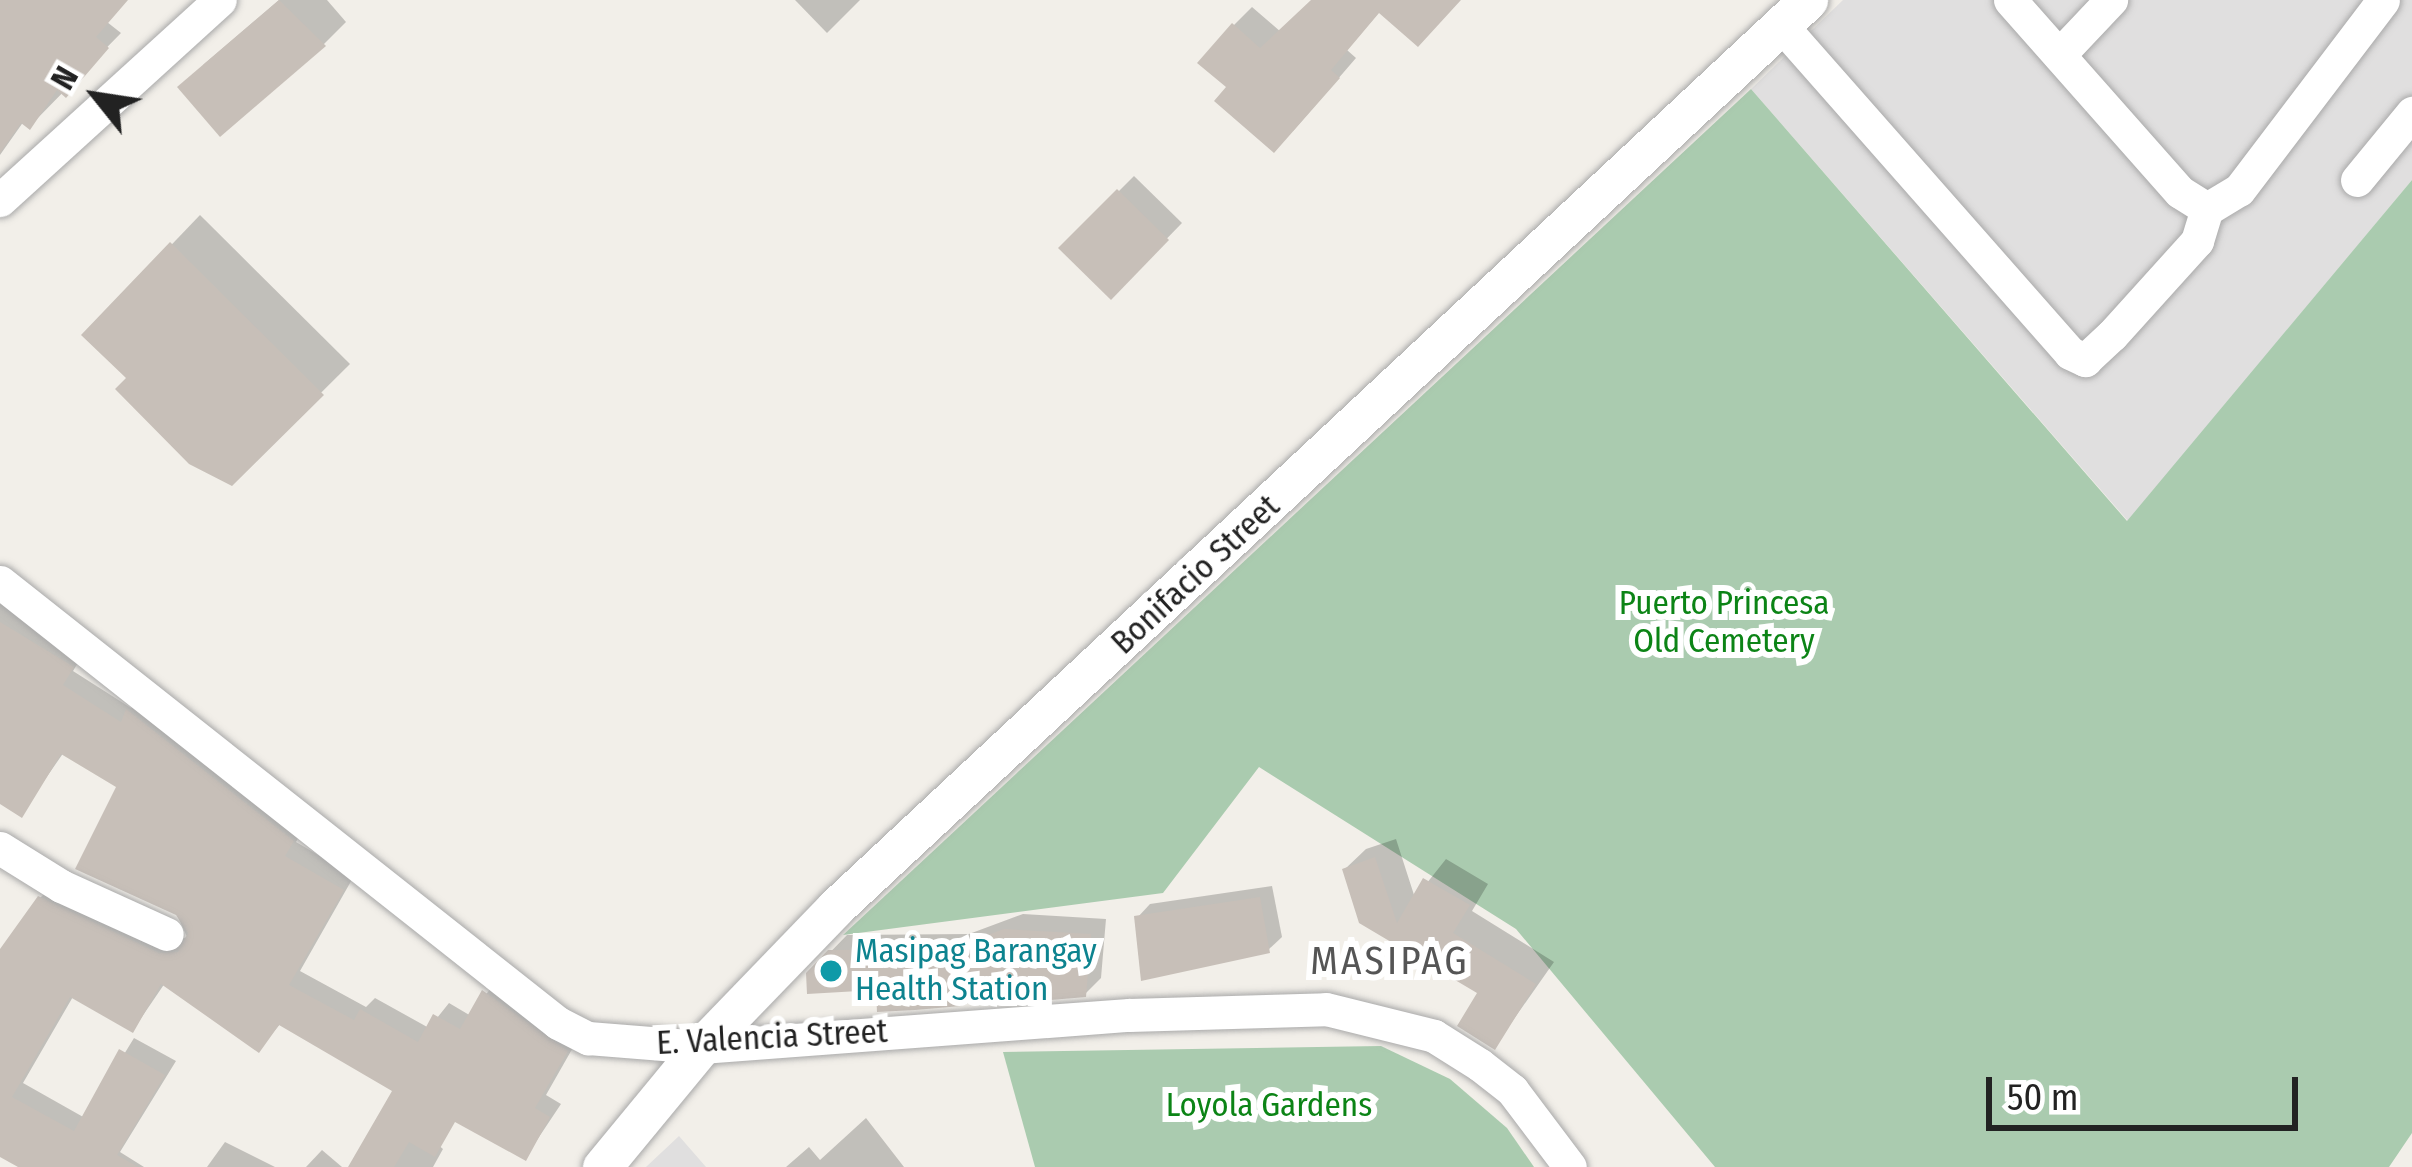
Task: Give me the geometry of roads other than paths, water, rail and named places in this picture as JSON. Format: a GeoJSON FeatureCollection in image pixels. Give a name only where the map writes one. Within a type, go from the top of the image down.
{"type":"FeatureCollection","features":[{"type":"Feature","properties":{"kind":"street"},"geometry":{"type":"LineString","coordinates":[[0,200],[220,0]]}},
{"type":"Feature","properties":{"kind":"street"},"geometry":{"type":"LineString","coordinates":[[2010,0],[2180,192],[2207,209]]}},
{"type":"Feature","properties":{"kind":"street"},"geometry":{"type":"LineString","coordinates":[[2059,56],[2111,0]]}},
{"type":"Feature","properties":{"kind":"street"},"geometry":{"type":"LineString","coordinates":[[1794,13],[2070,353],[2085,360],[2197,241],[2207,209],[2239,190],[2383,0]]}},
{"type":"Feature","properties":{"kind":"street","name":"Bonifacio Street"},"geometry":{"type":"LineString","coordinates":[[602,1167],[701,1048],[836,908],[1794,13]]}},
{"type":"Feature","properties":{"kind":"street"},"geometry":{"type":"LineString","coordinates":[[2356,180],[2412,113]]}},
{"type":"Feature","properties":{"kind":"street","name":"E. Valencia Street"},"geometry":{"type":"LineString","coordinates":[[0,582],[558,1023],[620,1046],[701,1048],[1177,1012],[1327,1009],[1434,1036],[1480,1065],[1512,1090],[1570,1167]]}},
{"type":"Feature","properties":{"kind":"street"},"geometry":{"type":"LineString","coordinates":[[0,848],[62,886],[167,934]]}},
{"type":"Feature","properties":{"kind":"place","name":"Masipag Barangay Health Station"},"geometry":{"type":"Point","coordinates":[831,971]}},
{"type":"Feature","properties":{"kind":"district","name":"MASIPAG"},"geometry":{"type":"Point","coordinates":[1390,961]}},
{"type":"Feature","properties":{"kind":"park label","name":"Puerto Princesa Old Cemetery"},"geometry":{"type":"Point","coordinates":[1724,623]}},
{"type":"Feature","properties":{"kind":"park label","name":"Loyola Gardens"},"geometry":{"type":"Point","coordinates":[1269,1106]}}]}
